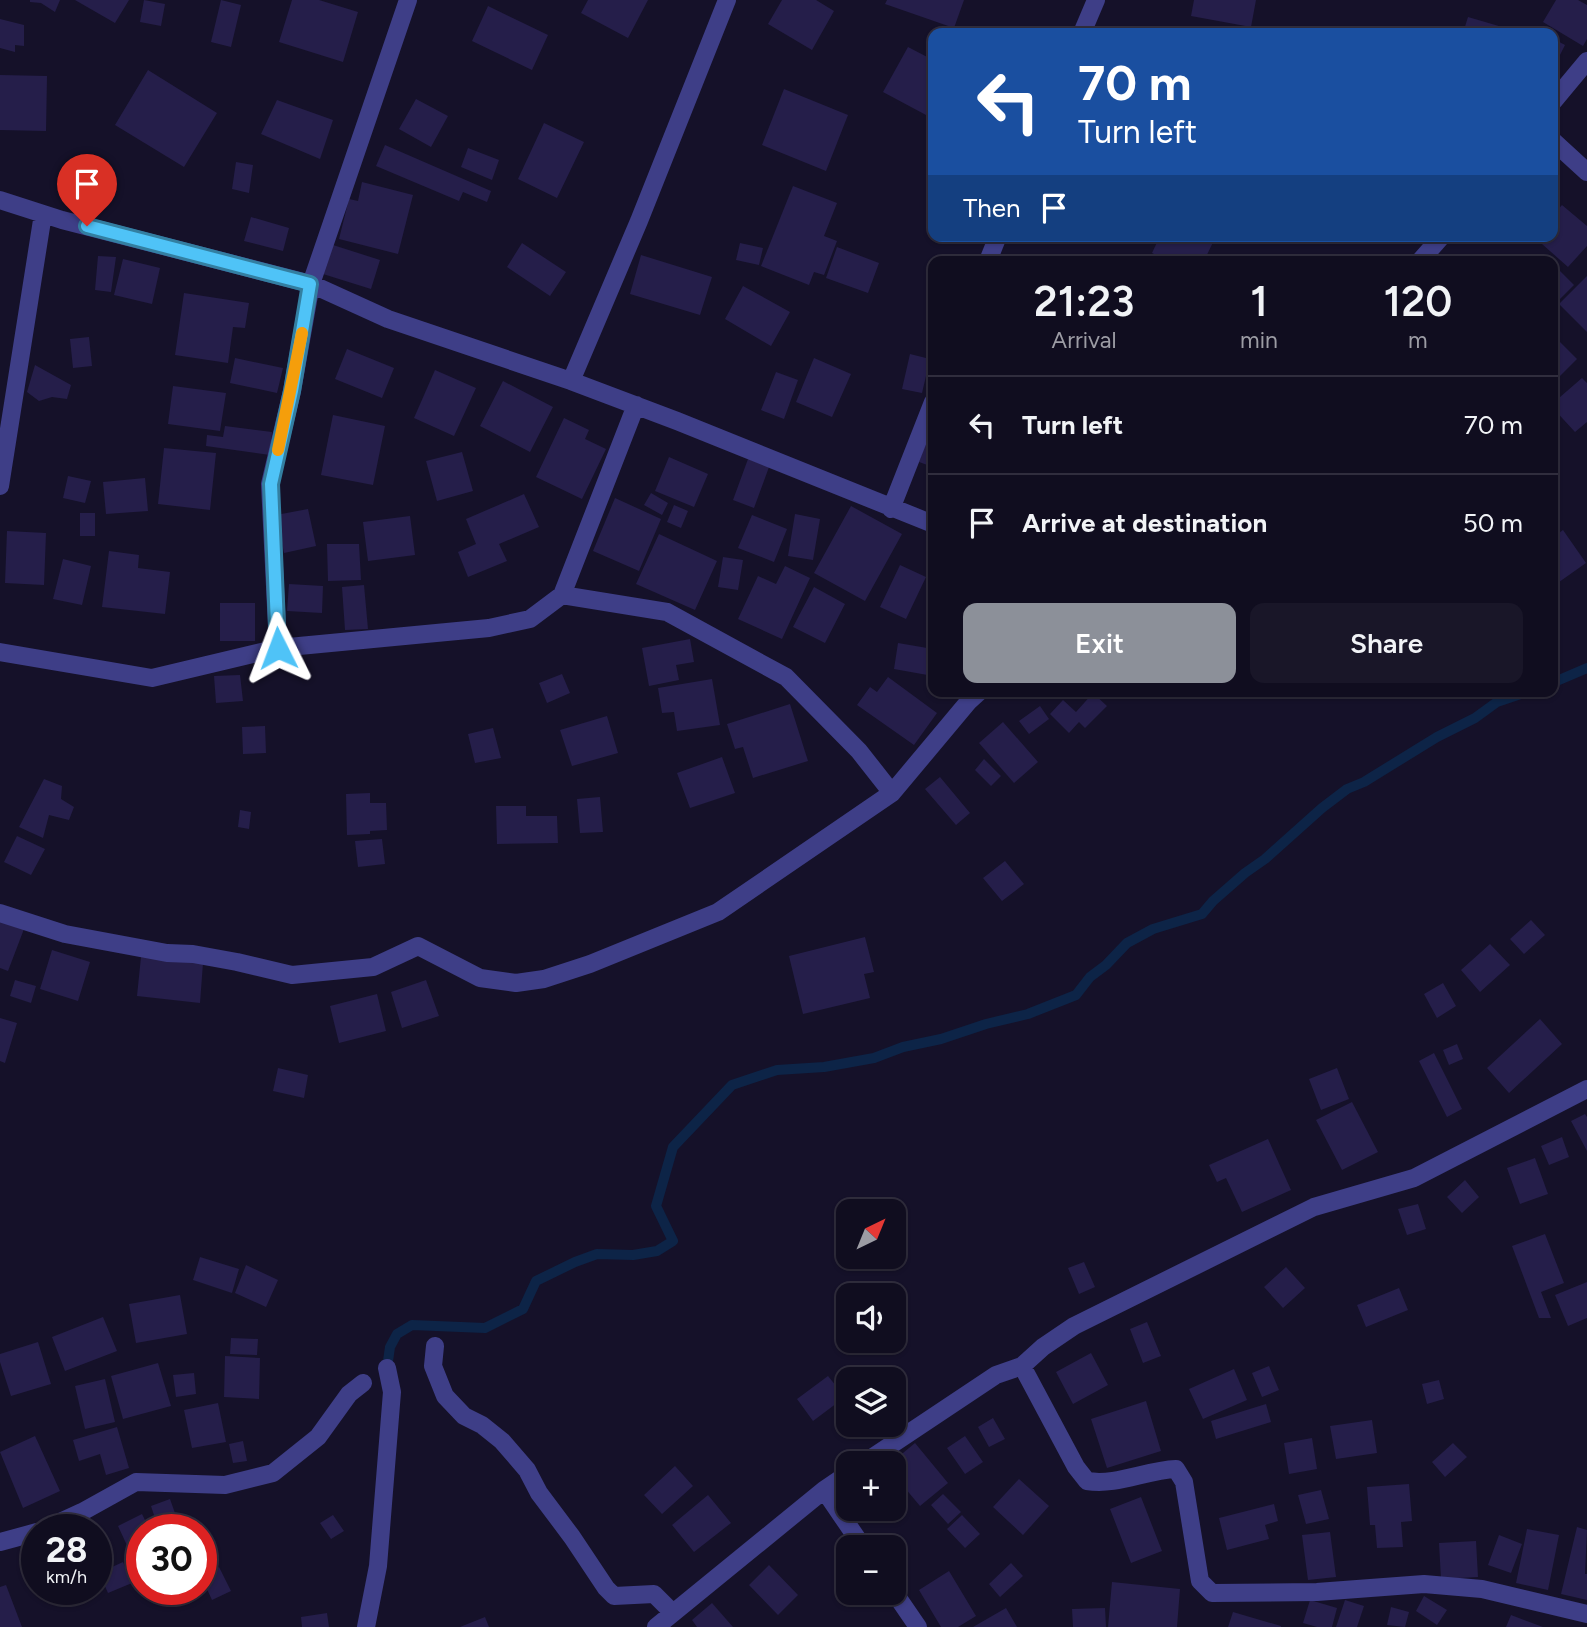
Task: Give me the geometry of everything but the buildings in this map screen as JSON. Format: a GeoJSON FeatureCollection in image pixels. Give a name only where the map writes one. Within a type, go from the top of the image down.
{"type":"FeatureCollection","features":[{"type":"Feature","properties":{"kind":"street"},"geometry":{"type":"LineString","coordinates":[[278,648],[271,484],[292,391],[310,284],[408,0]]}},
{"type":"Feature","properties":{"kind":"street"},"geometry":{"type":"LineString","coordinates":[[571,381],[639,221],[727,0]]}},
{"type":"Feature","properties":{"kind":"street"},"geometry":{"type":"LineString","coordinates":[[1084,28],[1096,0]]}},
{"type":"Feature","properties":{"kind":"street"},"geometry":{"type":"LineString","coordinates":[[1558,96],[1587,61]]}},
{"type":"Feature","properties":{"kind":"street"},"geometry":{"type":"LineString","coordinates":[[1558,145],[1587,172]]}},
{"type":"Feature","properties":{"kind":"street"},"geometry":{"type":"LineString","coordinates":[[0,200],[43,214],[310,284],[388,319],[636,405],[928,522]]}},
{"type":"Feature","properties":{"kind":"street"},"geometry":{"type":"LineString","coordinates":[[0,486],[43,214]]}},
{"type":"Feature","properties":{"kind":"street"},"geometry":{"type":"LineString","coordinates":[[1424,256],[1436,242]]}},
{"type":"Feature","properties":{"kind":"street"},"geometry":{"type":"LineString","coordinates":[[0,652],[152,678],[278,648],[489,628],[530,619],[562,595],[636,405]]}},
{"type":"Feature","properties":{"kind":"street"},"geometry":{"type":"LineString","coordinates":[[891,509],[928,415]]}},
{"type":"Feature","properties":{"kind":"street"},"geometry":{"type":"LineString","coordinates":[[562,595],[667,612],[786,677],[859,751],[892,793]]}},
{"type":"Feature","properties":{"kind":"street"},"geometry":{"type":"LineString","coordinates":[[0,913],[65,934],[167,953],[193,954],[292,975],[373,967],[418,946],[480,978],[516,983],[544,979],[590,964],[718,912],[892,793],[973,697]]}},
{"type":"Feature","properties":{"kind":"street"},"geometry":{"type":"LineString","coordinates":[[882,1451],[996,1375],[1022,1366],[1043,1347],[1074,1326],[1314,1207],[1414,1178],[1587,1089]]}},
{"type":"Feature","properties":{"kind":"street"},"geometry":{"type":"LineString","coordinates":[[435,1346],[433,1366],[445,1396],[464,1416],[482,1425],[502,1441],[527,1470],[539,1493],[606,1588],[614,1596],[654,1594],[673,1613]]}},
{"type":"Feature","properties":{"kind":"street"},"geometry":{"type":"LineString","coordinates":[[1022,1366],[1076,1467],[1087,1481],[1103,1484],[1159,1469],[1176,1469],[1184,1482],[1200,1581],[1212,1594],[1317,1592],[1423,1584],[1482,1589],[1587,1614]]}},
{"type":"Feature","properties":{"kind":"street"},"geometry":{"type":"LineString","coordinates":[[366,1627],[378,1566],[392,1392],[387,1368]]}},
{"type":"Feature","properties":{"kind":"street"},"geometry":{"type":"LineString","coordinates":[[78,1514],[136,1482],[225,1485],[273,1473],[317,1437],[349,1394],[363,1383]]}},
{"type":"Feature","properties":{"kind":"street"},"geometry":{"type":"LineString","coordinates":[[656,1627],[836,1482]]}},
{"type":"Feature","properties":{"kind":"street"},"geometry":{"type":"LineString","coordinates":[[824,1490],[855,1535]]}},
{"type":"Feature","properties":{"kind":"street"},"geometry":{"type":"LineString","coordinates":[[0,1542],[21,1536]]}},
{"type":"Feature","properties":{"kind":"street"},"geometry":{"type":"LineString","coordinates":[[903,1605],[918,1627]]}},
{"type":"Feature","properties":{"kind":"waterway"},"geometry":{"type":"LineString","coordinates":[[1558,680],[1587,668]]}},
{"type":"Feature","properties":{"kind":"waterway"},"geometry":{"type":"LineString","coordinates":[[387,1368],[390,1347],[397,1334],[412,1325],[485,1328],[523,1309],[536,1281],[575,1262],[597,1254],[633,1255],[657,1251],[673,1241],[656,1206],[673,1147],[732,1085],[777,1070],[824,1067],[874,1058],[903,1047],[1028,1014],[1076,995],[1090,977],[1127,943],[1153,929],[1202,914],[1245,873],[1347,789],[1364,782],[1437,737],[1475,718],[1497,702],[1512,697]]}},
{"type":"Feature","properties":{"kind":"slow traffic"},"geometry":{"type":"LineString","coordinates":[[278,450],[302,333]]}},
{"type":"Feature","properties":{"kind":"route"},"geometry":{"type":"LineString","coordinates":[[87,226],[310,284],[292,391],[271,484],[278,648]]}}]}
